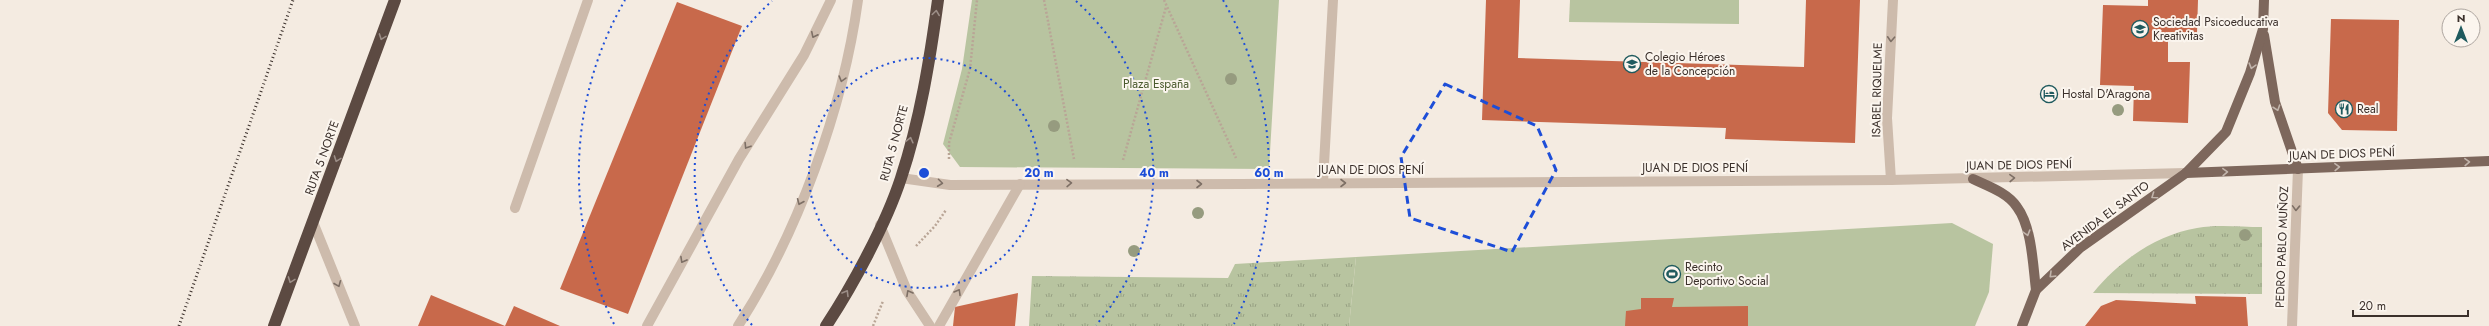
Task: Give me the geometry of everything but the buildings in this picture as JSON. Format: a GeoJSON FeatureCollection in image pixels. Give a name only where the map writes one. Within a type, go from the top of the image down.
{"type":"FeatureCollection","features":[{"type":"Feature","properties":{"kind":"highway","name":"RUTA 5 NORTE"},"geometry":{"type":"LineString","coordinates":[[274,326],[395,0]]}},
{"type":"Feature","properties":{"kind":"highway","name":"RUTA 5 NORTE"},"geometry":{"type":"LineString","coordinates":[[826,326],[856,276],[901,178],[931,53],[938,0]]}},
{"type":"Feature","properties":{"kind":"main road"},"geometry":{"type":"LineString","coordinates":[[2264,0],[2263,28],[2275,102],[2298,169]]}},
{"type":"Feature","properties":{"kind":"main road"},"geometry":{"type":"LineString","coordinates":[[2186,173],[2226,132],[2250,73],[2263,28]]}},
{"type":"Feature","properties":{"kind":"main road","name":"JUAN DE DIOS PENÍ"},"geometry":{"type":"LineString","coordinates":[[2186,173],[2489,161]]}},
{"type":"Feature","properties":{"kind":"main road","name":"AVENIDA EL SANTO"},"geometry":{"type":"LineString","coordinates":[[2022,326],[2036,290],[2080,248],[2186,173]]}},
{"type":"Feature","properties":{"kind":"main road"},"geometry":{"type":"LineString","coordinates":[[1973,179],[1994,189],[2017,206],[2030,243],[2036,290]]}},
{"type":"Feature","properties":{"kind":"street"},"geometry":{"type":"LineString","coordinates":[[515,208],[588,0]]}},
{"type":"Feature","properties":{"kind":"street"},"geometry":{"type":"LineString","coordinates":[[647,326],[739,159],[804,55],[831,0]]}},
{"type":"Feature","properties":{"kind":"street"},"geometry":{"type":"LineString","coordinates":[[738,326],[779,251],[808,184],[829,125],[843,73],[858,0]]}},
{"type":"Feature","properties":{"kind":"street"},"geometry":{"type":"LineString","coordinates":[[1323,183],[1333,0]]}},
{"type":"Feature","properties":{"kind":"street","name":"ISABEL RIQUELME"},"geometry":{"type":"LineString","coordinates":[[1891,180],[1887,118],[1893,0]]}},
{"type":"Feature","properties":{"kind":"street","name":"PEDRO PABLO MUÑOZ"},"geometry":{"type":"LineString","coordinates":[[2292,326],[2298,169]]}},
{"type":"Feature","properties":{"kind":"street","name":"JUAN DE DIOS PENÍ"},"geometry":{"type":"LineString","coordinates":[[901,178],[950,185],[1077,183],[1242,184],[1891,180],[2186,173]]}},
{"type":"Feature","properties":{"kind":"street"},"geometry":{"type":"LineString","coordinates":[[939,326],[1020,184]]}},
{"type":"Feature","properties":{"kind":"street"},"geometry":{"type":"LineString","coordinates":[[313,222],[355,326]]}},
{"type":"Feature","properties":{"kind":"street"},"geometry":{"type":"LineString","coordinates":[[880,225],[908,291],[930,326]]}},
{"type":"Feature","properties":{"kind":"path"},"geometry":{"type":"LineString","coordinates":[[1044,0],[1076,167],[1077,183]]}},
{"type":"Feature","properties":{"kind":"path"},"geometry":{"type":"LineString","coordinates":[[1164,0],[1240,167],[1242,184]]}},
{"type":"Feature","properties":{"kind":"path"},"geometry":{"type":"LineString","coordinates":[[1121,184],[1121,167],[1166,6]]}},
{"type":"Feature","properties":{"kind":"highlighted area"},"geometry":{"type":"Polygon","coordinates":[[[1445,84],[1537,126],[1556,170],[1512,252],[1410,218],[1401,157],[1445,84]]]}},
{"type":"Feature","properties":{"kind":"green space","name":"Plaza España"},"geometry":{"type":"Polygon","coordinates":[[[972,0],[1279,0],[1269,169],[960,167],[943,144],[962,69],[972,0]]]}},
{"type":"Feature","properties":{"kind":"green space"},"geometry":{"type":"Polygon","coordinates":[[[1570,0],[1739,0],[1739,24],[1569,22],[1570,0]]]}},
{"type":"Feature","properties":{"kind":"green space","name":"Recinto Deportivo Social"},"geometry":{"type":"Polygon","coordinates":[[[1952,223],[1993,244],[1989,292],[1975,326],[1349,326],[1356,257],[1952,223]]]}},
{"type":"Feature","properties":{"kind":"green space"},"geometry":{"type":"Polygon","coordinates":[[[2221,226],[2262,227],[2262,294],[2093,293],[2114,270],[2139,251],[2153,243],[2182,231],[2221,226]]]}},
{"type":"Feature","properties":{"kind":"green space"},"geometry":{"type":"Polygon","coordinates":[[[1356,257],[1349,326],[1029,326],[1032,276],[1228,278],[1235,264],[1356,257]]]}},
{"type":"Feature","properties":{"kind":"railway"},"geometry":{"type":"LineString","coordinates":[[179,326],[293,0]]}},
{"type":"Feature","properties":{"kind":"place","name":"Sociedad Psicoeducativa Kreativitas"},"geometry":{"type":"Point","coordinates":[2140,29]}},
{"type":"Feature","properties":{"kind":"place","name":"Colegio Héroes de la Concepción"},"geometry":{"type":"Point","coordinates":[1632,64]}},
{"type":"Feature","properties":{"kind":"place","name":"Hostal D'Aragona"},"geometry":{"type":"Point","coordinates":[2049,94]}},
{"type":"Feature","properties":{"kind":"place","name":"Real"},"geometry":{"type":"Point","coordinates":[2344,109]}},
{"type":"Feature","properties":{"kind":"place","name":"Recinto Deportivo Social"},"geometry":{"type":"Point","coordinates":[1672,274]}}]}
